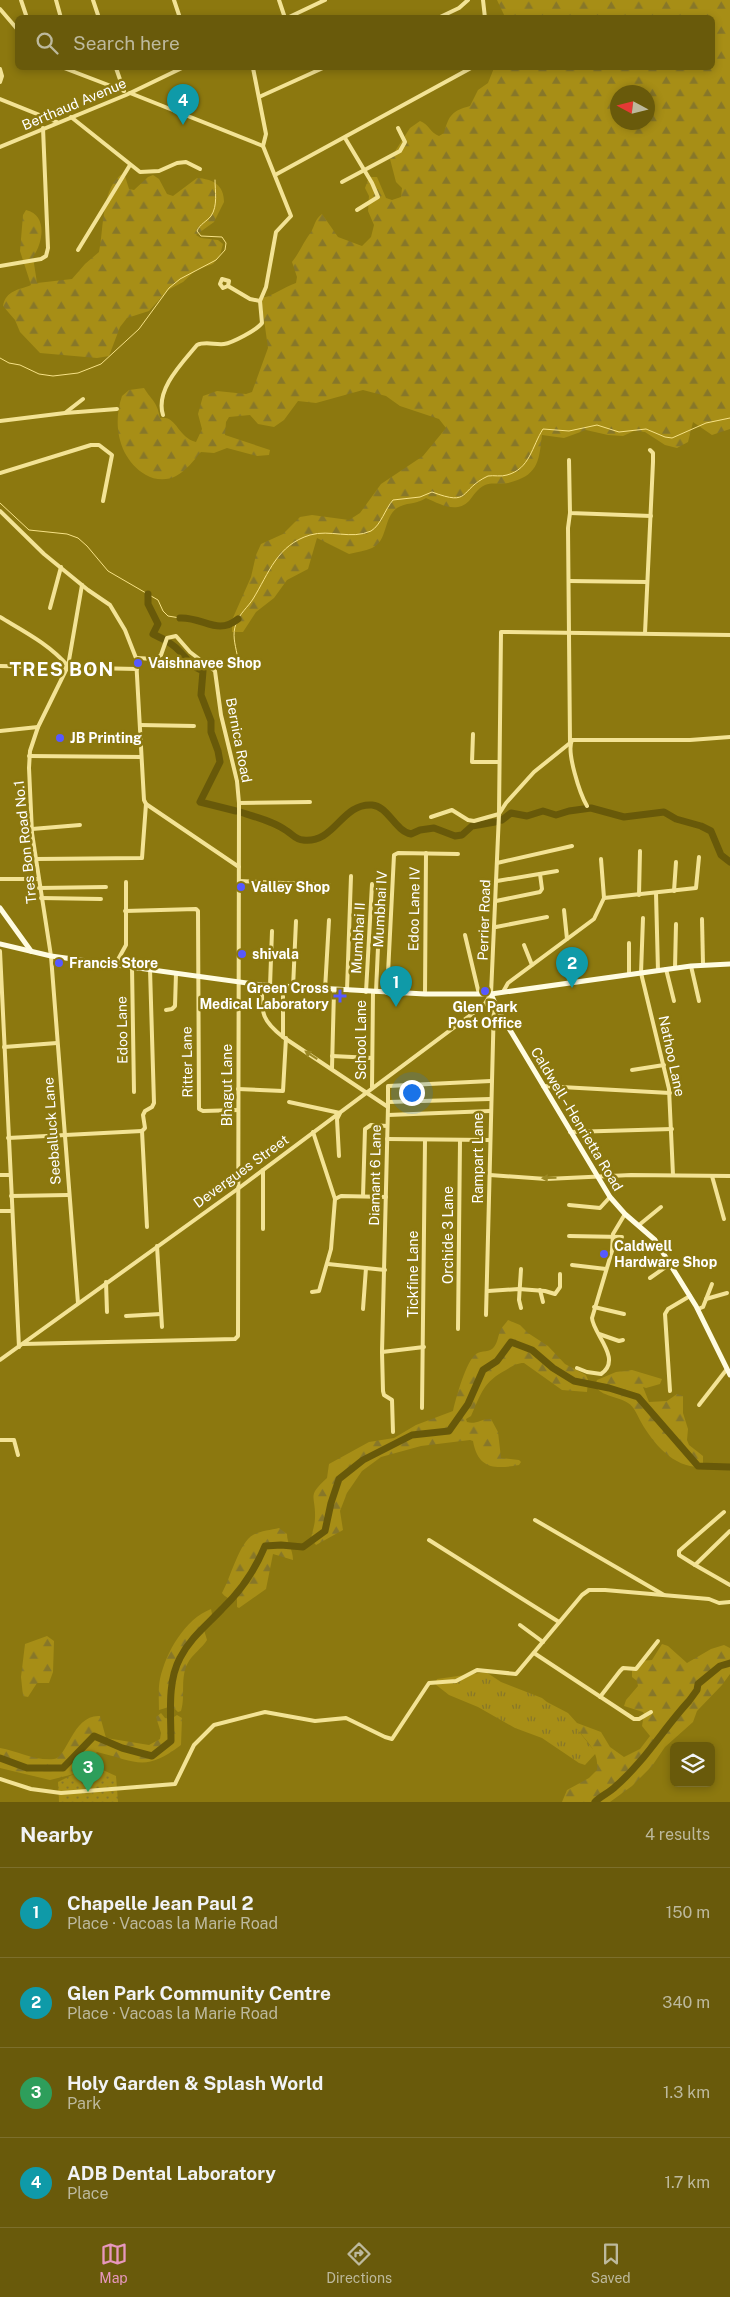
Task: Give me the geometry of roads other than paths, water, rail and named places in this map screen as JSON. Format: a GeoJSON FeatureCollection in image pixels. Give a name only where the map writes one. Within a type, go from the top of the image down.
{"type":"FeatureCollection","features":[{"type":"Feature","properties":{"kind":"main road"},"geometry":{"type":"LineString","coordinates":[[0,908],[31,951]]}},
{"type":"Feature","properties":{"kind":"main road"},"geometry":{"type":"LineString","coordinates":[[0,944],[51,956],[262,985],[387,993],[492,994],[703,964],[730,964]]}},
{"type":"Feature","properties":{"kind":"main road","name":"Caldwell – Henrietta Road"},"geometry":{"type":"LineString","coordinates":[[492,994],[494,1001],[543,1086],[610,1197],[625,1214],[655,1240],[690,1296],[730,1375]]}},
{"type":"Feature","properties":{"kind":"street"},"geometry":{"type":"LineString","coordinates":[[21,0],[26,15]]}},
{"type":"Feature","properties":{"kind":"street"},"geometry":{"type":"LineString","coordinates":[[56,0],[60,15]]}},
{"type":"Feature","properties":{"kind":"street"},"geometry":{"type":"LineString","coordinates":[[93,0],[98,15]]}},
{"type":"Feature","properties":{"kind":"street"},"geometry":{"type":"LineString","coordinates":[[174,0],[179,15]]}},
{"type":"Feature","properties":{"kind":"street"},"geometry":{"type":"LineString","coordinates":[[279,0],[285,15]]}},
{"type":"Feature","properties":{"kind":"street"},"geometry":{"type":"LineString","coordinates":[[292,15],[325,0]]}},
{"type":"Feature","properties":{"kind":"street"},"geometry":{"type":"LineString","coordinates":[[444,15],[459,8],[468,0]]}},
{"type":"Feature","properties":{"kind":"street"},"geometry":{"type":"LineString","coordinates":[[483,0],[485,15]]}},
{"type":"Feature","properties":{"kind":"street"},"geometry":{"type":"LineString","coordinates":[[0,9],[15,26]]}},
{"type":"Feature","properties":{"kind":"street"},"geometry":{"type":"LineString","coordinates":[[0,69],[2,76],[0,82]]}},
{"type":"Feature","properties":{"kind":"street"},"geometry":{"type":"LineString","coordinates":[[69,70],[263,146]]}},
{"type":"Feature","properties":{"kind":"street"},"geometry":{"type":"LineString","coordinates":[[117,70],[127,93]]}},
{"type":"Feature","properties":{"kind":"street","name":"Berthaud Avenue"},"geometry":{"type":"LineString","coordinates":[[0,147],[178,70]]}},
{"type":"Feature","properties":{"kind":"street"},"geometry":{"type":"LineString","coordinates":[[163,415],[160,405],[169,383],[197,345],[202,343],[226,344],[257,328],[262,323],[260,301],[266,287],[276,232],[291,216],[263,146],[266,134],[253,70]]}},
{"type":"Feature","properties":{"kind":"street"},"geometry":{"type":"LineString","coordinates":[[259,97],[319,70]]}},
{"type":"Feature","properties":{"kind":"street"},"geometry":{"type":"LineString","coordinates":[[275,175],[468,70]]}},
{"type":"Feature","properties":{"kind":"street"},"geometry":{"type":"LineString","coordinates":[[0,99],[57,122]]}},
{"type":"Feature","properties":{"kind":"street"},"geometry":{"type":"LineString","coordinates":[[71,117],[140,172],[160,172],[177,163],[186,162],[200,169]]}},
{"type":"Feature","properties":{"kind":"street"},"geometry":{"type":"LineString","coordinates":[[0,266],[41,259],[46,256],[48,248],[43,128]]}},
{"type":"Feature","properties":{"kind":"street"},"geometry":{"type":"LineString","coordinates":[[342,182],[403,148],[405,142],[398,128]]}},
{"type":"Feature","properties":{"kind":"street"},"geometry":{"type":"LineString","coordinates":[[345,138],[378,197],[357,210]]}},
{"type":"Feature","properties":{"kind":"street"},"geometry":{"type":"LineString","coordinates":[[78,250],[130,165]]}},
{"type":"Feature","properties":{"kind":"street"},"geometry":{"type":"LineString","coordinates":[[228,286],[250,299],[260,301]]}},
{"type":"Feature","properties":{"kind":"street"},"geometry":{"type":"LineString","coordinates":[[64,413],[83,399]]}},
{"type":"Feature","properties":{"kind":"street"},"geometry":{"type":"LineString","coordinates":[[0,421],[117,409]]}},
{"type":"Feature","properties":{"kind":"street"},"geometry":{"type":"LineString","coordinates":[[0,473],[51,456],[91,445],[99,445],[112,455],[103,501]]}},
{"type":"Feature","properties":{"kind":"street"},"geometry":{"type":"LineString","coordinates":[[645,633],[653,462],[653,453],[650,450]]}},
{"type":"Feature","properties":{"kind":"street"},"geometry":{"type":"LineString","coordinates":[[569,460],[570,743],[574,771],[587,806]]}},
{"type":"Feature","properties":{"kind":"street"},"geometry":{"type":"LineString","coordinates":[[0,510],[44,554],[110,605],[125,630],[136,658],[141,757],[144,800],[146,804],[142,858],[36,859]]}},
{"type":"Feature","properties":{"kind":"street"},"geometry":{"type":"LineString","coordinates":[[570,513],[651,516]]}},
{"type":"Feature","properties":{"kind":"street"},"geometry":{"type":"LineString","coordinates":[[50,608],[61,568]]}},
{"type":"Feature","properties":{"kind":"street"},"geometry":{"type":"LineString","coordinates":[[569,581],[647,582]]}},
{"type":"Feature","properties":{"kind":"street","name":"Tres Bon Road No.1"},"geometry":{"type":"LineString","coordinates":[[51,956],[39,888],[32,829],[29,756],[38,727],[68,666],[82,585]]}},
{"type":"Feature","properties":{"kind":"street"},"geometry":{"type":"LineString","coordinates":[[0,618],[42,641],[55,651],[68,666]]}},
{"type":"Feature","properties":{"kind":"street","name":"Perrier Road"},"geometry":{"type":"LineString","coordinates":[[492,994],[499,814],[498,762],[501,632],[570,632]]}},
{"type":"Feature","properties":{"kind":"street"},"geometry":{"type":"LineString","coordinates":[[570,632],[730,635]]}},
{"type":"Feature","properties":{"kind":"street","name":"Bernica Road"},"geometry":{"type":"LineString","coordinates":[[136,658],[156,659],[161,655],[167,638],[176,636],[190,652],[215,670],[222,715],[237,781],[239,867],[238,981]]}},
{"type":"Feature","properties":{"kind":"street"},"geometry":{"type":"LineString","coordinates":[[0,666],[136,669]]}},
{"type":"Feature","properties":{"kind":"street"},"geometry":{"type":"LineString","coordinates":[[140,725],[194,726]]}},
{"type":"Feature","properties":{"kind":"street"},"geometry":{"type":"LineString","coordinates":[[0,731],[38,727]]}},
{"type":"Feature","properties":{"kind":"street"},"geometry":{"type":"LineString","coordinates":[[473,734],[472,762],[498,762]]}},
{"type":"Feature","properties":{"kind":"street"},"geometry":{"type":"LineString","coordinates":[[431,817],[452,810],[468,820],[474,821],[499,814],[506,803],[534,772],[572,740],[690,740],[730,737]]}},
{"type":"Feature","properties":{"kind":"street"},"geometry":{"type":"LineString","coordinates":[[29,756],[141,757]]}},
{"type":"Feature","properties":{"kind":"street"},"geometry":{"type":"LineString","coordinates":[[238,802],[310,802]]}},
{"type":"Feature","properties":{"kind":"street"},"geometry":{"type":"LineString","coordinates":[[146,804],[239,867]]}},
{"type":"Feature","properties":{"kind":"street"},"geometry":{"type":"LineString","coordinates":[[32,829],[80,824]]}},
{"type":"Feature","properties":{"kind":"street"},"geometry":{"type":"LineString","coordinates":[[497,863],[572,846]]}},
{"type":"Feature","properties":{"kind":"street"},"geometry":{"type":"LineString","coordinates":[[639,894],[640,851]]}},
{"type":"Feature","properties":{"kind":"street"},"geometry":{"type":"LineString","coordinates":[[426,853],[458,854]]}},
{"type":"Feature","properties":{"kind":"street","name":"Mumbhai IV"},"geometry":{"type":"LineString","coordinates":[[387,993],[394,854],[426,853]]}},
{"type":"Feature","properties":{"kind":"street","name":"Edoo Lane IV"},"geometry":{"type":"LineString","coordinates":[[425,994],[426,853]]}},
{"type":"Feature","properties":{"kind":"street"},"geometry":{"type":"LineString","coordinates":[[604,898],[694,889],[698,886],[699,857]]}},
{"type":"Feature","properties":{"kind":"street"},"geometry":{"type":"LineString","coordinates":[[504,992],[508,983],[594,919],[604,898],[601,859]]}},
{"type":"Feature","properties":{"kind":"street"},"geometry":{"type":"LineString","coordinates":[[674,891],[676,862]]}},
{"type":"Feature","properties":{"kind":"street"},"geometry":{"type":"LineString","coordinates":[[497,881],[557,871]]}},
{"type":"Feature","properties":{"kind":"street"},"geometry":{"type":"LineString","coordinates":[[496,901],[540,892],[542,889],[540,874]]}},
{"type":"Feature","properties":{"kind":"street"},"geometry":{"type":"LineString","coordinates":[[347,990],[351,876]]}},
{"type":"Feature","properties":{"kind":"street"},"geometry":{"type":"LineString","coordinates":[[0,879],[38,878]]}},
{"type":"Feature","properties":{"kind":"street"},"geometry":{"type":"LineString","coordinates":[[239,881],[329,885]]}},
{"type":"Feature","properties":{"kind":"street"},"geometry":{"type":"LineString","coordinates":[[115,965],[126,945],[126,882]]}},
{"type":"Feature","properties":{"kind":"street","name":"Mumbhai II"},"geometry":{"type":"LineString","coordinates":[[366,992],[372,884]]}},
{"type":"Feature","properties":{"kind":"street"},"geometry":{"type":"LineString","coordinates":[[39,888],[106,887]]}},
{"type":"Feature","properties":{"kind":"street"},"geometry":{"type":"LineString","coordinates":[[656,893],[658,971]]}},
{"type":"Feature","properties":{"kind":"street"},"geometry":{"type":"LineString","coordinates":[[41,898],[101,899]]}},
{"type":"Feature","properties":{"kind":"street"},"geometry":{"type":"LineString","coordinates":[[125,911],[197,910],[197,976]]}},
{"type":"Feature","properties":{"kind":"street"},"geometry":{"type":"LineString","coordinates":[[564,910],[567,939]]}},
{"type":"Feature","properties":{"kind":"street"},"geometry":{"type":"LineString","coordinates":[[496,927],[547,917]]}},
{"type":"Feature","properties":{"kind":"street","name":"Nathoo Lane"},"geometry":{"type":"LineString","coordinates":[[643,918],[641,973],[670,1093],[672,1175]]}},
{"type":"Feature","properties":{"kind":"street"},"geometry":{"type":"LineString","coordinates":[[702,919],[703,964]]}},
{"type":"Feature","properties":{"kind":"street"},"geometry":{"type":"LineString","coordinates":[[324,990],[329,920]]}},
{"type":"Feature","properties":{"kind":"street"},"geometry":{"type":"LineString","coordinates":[[293,988],[296,921]]}},
{"type":"Feature","properties":{"kind":"street"},"geometry":{"type":"LineString","coordinates":[[675,968],[676,924]]}},
{"type":"Feature","properties":{"kind":"street","name":"School Lane"},"geometry":{"type":"LineString","coordinates":[[372,1087],[374,992],[379,925]]}},
{"type":"Feature","properties":{"kind":"street"},"geometry":{"type":"LineString","coordinates":[[270,986],[272,930]]}},
{"type":"Feature","properties":{"kind":"street"},"geometry":{"type":"LineString","coordinates":[[465,935],[479,994]]}},
{"type":"Feature","properties":{"kind":"street"},"geometry":{"type":"LineString","coordinates":[[628,975],[629,943]]}},
{"type":"Feature","properties":{"kind":"street"},"geometry":{"type":"LineString","coordinates":[[524,945],[532,965]]}},
{"type":"Feature","properties":{"kind":"street"},"geometry":{"type":"LineString","coordinates":[[0,952],[2,1039],[4,1047],[10,1196],[21,1346]]}},
{"type":"Feature","properties":{"kind":"street","name":"Seeballuck Lane"},"geometry":{"type":"LineString","coordinates":[[51,956],[68,1195],[78,1303]]}},
{"type":"Feature","properties":{"kind":"street"},"geometry":{"type":"LineString","coordinates":[[691,966],[699,1001]]}},
{"type":"Feature","properties":{"kind":"street","name":"Edoo Lane"},"geometry":{"type":"LineString","coordinates":[[132,967],[134,1092]]}},
{"type":"Feature","properties":{"kind":"street"},"geometry":{"type":"LineString","coordinates":[[147,1227],[142,1131],[145,1128],[143,1113],[152,1107],[154,1103],[150,969]]}},
{"type":"Feature","properties":{"kind":"street"},"geometry":{"type":"LineString","coordinates":[[666,969],[674,1001]]}},
{"type":"Feature","properties":{"kind":"street"},"geometry":{"type":"LineString","coordinates":[[166,1010],[172,1010],[174,1006],[176,973]]}},
{"type":"Feature","properties":{"kind":"street","name":"Ritter Lane"},"geometry":{"type":"LineString","coordinates":[[197,976],[199,1109],[203,1111],[238,1110]]}},
{"type":"Feature","properties":{"kind":"street","name":"Bhagut Lane"},"geometry":{"type":"LineString","coordinates":[[21,1346],[237,1338],[239,1188],[238,981]]}},
{"type":"Feature","properties":{"kind":"street","name":"Diamant 6 Lane"},"geometry":{"type":"LineString","coordinates":[[262,985],[262,1014],[267,1024],[366,1092],[388,1104],[382,1352],[383,1391],[384,1395],[392,1400],[392,1432]]}},
{"type":"Feature","properties":{"kind":"street"},"geometry":{"type":"LineString","coordinates":[[238,1089],[283,1091],[285,1037],[283,987]]}},
{"type":"Feature","properties":{"kind":"street"},"geometry":{"type":"LineString","coordinates":[[332,1068],[334,990]]}},
{"type":"Feature","properties":{"kind":"street","name":"Devergues Street"},"geometry":{"type":"LineString","coordinates":[[0,1360],[239,1188],[484,1005],[492,994]]}},
{"type":"Feature","properties":{"kind":"street","name":"Rampart Lane"},"geometry":{"type":"LineString","coordinates":[[486,1315],[488,1291],[490,1098],[494,1001]]}},
{"type":"Feature","properties":{"kind":"street"},"geometry":{"type":"LineString","coordinates":[[4,1047],[58,1043]]}},
{"type":"Feature","properties":{"kind":"street"},"geometry":{"type":"LineString","coordinates":[[332,1056],[372,1058]]}},
{"type":"Feature","properties":{"kind":"street"},"geometry":{"type":"LineString","coordinates":[[632,1070],[664,1066]]}},
{"type":"Feature","properties":{"kind":"street"},"geometry":{"type":"LineString","coordinates":[[388,1076],[388,1104],[490,1098]]}},
{"type":"Feature","properties":{"kind":"street"},"geometry":{"type":"LineString","coordinates":[[388,1086],[491,1082]]}},
{"type":"Feature","properties":{"kind":"street"},"geometry":{"type":"LineString","coordinates":[[543,1086],[670,1093]]}},
{"type":"Feature","properties":{"kind":"street"},"geometry":{"type":"LineString","coordinates":[[0,1102],[6,1102]]}},
{"type":"Feature","properties":{"kind":"street"},"geometry":{"type":"LineString","coordinates":[[289,1102],[340,1112],[337,1119],[339,1156]]}},
{"type":"Feature","properties":{"kind":"street"},"geometry":{"type":"LineString","coordinates":[[388,1115],[490,1111]]}},
{"type":"Feature","properties":{"kind":"street"},"geometry":{"type":"LineString","coordinates":[[363,1196],[365,1129],[370,1125],[387,1126]]}},
{"type":"Feature","properties":{"kind":"street"},"geometry":{"type":"LineString","coordinates":[[570,1132],[672,1129]]}},
{"type":"Feature","properties":{"kind":"street"},"geometry":{"type":"LineString","coordinates":[[8,1138],[142,1131]]}},
{"type":"Feature","properties":{"kind":"street"},"geometry":{"type":"LineString","coordinates":[[312,1292],[319,1291],[328,1264],[333,1238],[335,1199],[313,1132]]}},
{"type":"Feature","properties":{"kind":"street"},"geometry":{"type":"LineString","coordinates":[[387,1139],[425,1141],[489,1140]]}},
{"type":"Feature","properties":{"kind":"street","name":"Tickfine Lane"},"geometry":{"type":"LineString","coordinates":[[422,1408],[425,1141]]}},
{"type":"Feature","properties":{"kind":"street","name":"Orchide 3 Lane"},"geometry":{"type":"LineString","coordinates":[[458,1330],[460,1141]]}},
{"type":"Feature","properties":{"kind":"street"},"geometry":{"type":"LineString","coordinates":[[263,1170],[263,1230]]}},
{"type":"Feature","properties":{"kind":"street"},"geometry":{"type":"LineString","coordinates":[[0,1176],[9,1175]]}},
{"type":"Feature","properties":{"kind":"street"},"geometry":{"type":"LineString","coordinates":[[490,1175],[546,1178],[672,1175],[730,1176]]}},
{"type":"Feature","properties":{"kind":"street"},"geometry":{"type":"LineString","coordinates":[[712,1176],[724,1219]]}},
{"type":"Feature","properties":{"kind":"street"},"geometry":{"type":"LineString","coordinates":[[10,1196],[68,1195]]}},
{"type":"Feature","properties":{"kind":"street"},"geometry":{"type":"LineString","coordinates":[[335,1199],[339,1196],[386,1197]]}},
{"type":"Feature","properties":{"kind":"street"},"geometry":{"type":"LineString","coordinates":[[569,1205],[600,1208],[610,1197]]}},
{"type":"Feature","properties":{"kind":"street"},"geometry":{"type":"LineString","coordinates":[[639,1225],[661,1206]]}},
{"type":"Feature","properties":{"kind":"street"},"geometry":{"type":"LineString","coordinates":[[0,1211],[11,1211]]}},
{"type":"Feature","properties":{"kind":"street"},"geometry":{"type":"LineString","coordinates":[[576,1368],[593,1373],[604,1372],[608,1363],[607,1350],[592,1322],[594,1307],[612,1251],[612,1237],[625,1214]]}},
{"type":"Feature","properties":{"kind":"street"},"geometry":{"type":"LineString","coordinates":[[569,1236],[622,1238]]}},
{"type":"Feature","properties":{"kind":"street"},"geometry":{"type":"LineString","coordinates":[[158,1246],[162,1327]]}},
{"type":"Feature","properties":{"kind":"street"},"geometry":{"type":"LineString","coordinates":[[328,1264],[385,1270]]}},
{"type":"Feature","properties":{"kind":"street"},"geometry":{"type":"LineString","coordinates":[[650,1278],[670,1264]]}},
{"type":"Feature","properties":{"kind":"street"},"geometry":{"type":"LineString","coordinates":[[572,1265],[606,1269]]}},
{"type":"Feature","properties":{"kind":"street"},"geometry":{"type":"LineString","coordinates":[[363,1309],[366,1268]]}},
{"type":"Feature","properties":{"kind":"street"},"geometry":{"type":"LineString","coordinates":[[521,1268],[519,1300],[521,1308]]}},
{"type":"Feature","properties":{"kind":"street"},"geometry":{"type":"LineString","coordinates":[[488,1291],[520,1289],[540,1290],[553,1294],[558,1292],[560,1287],[560,1274]]}},
{"type":"Feature","properties":{"kind":"street"},"geometry":{"type":"LineString","coordinates":[[106,1282],[107,1312]]}},
{"type":"Feature","properties":{"kind":"street"},"geometry":{"type":"LineString","coordinates":[[698,1310],[703,1307],[712,1284]]}},
{"type":"Feature","properties":{"kind":"street"},"geometry":{"type":"LineString","coordinates":[[540,1290],[543,1302]]}},
{"type":"Feature","properties":{"kind":"street"},"geometry":{"type":"LineString","coordinates":[[706,1299],[727,1293]]}},
{"type":"Feature","properties":{"kind":"street"},"geometry":{"type":"LineString","coordinates":[[670,1392],[666,1314],[668,1309],[690,1296]]}},
{"type":"Feature","properties":{"kind":"street"},"geometry":{"type":"LineString","coordinates":[[594,1307],[624,1314]]}},
{"type":"Feature","properties":{"kind":"street"},"geometry":{"type":"LineString","coordinates":[[126,1316],[161,1314]]}},
{"type":"Feature","properties":{"kind":"street"},"geometry":{"type":"LineString","coordinates":[[599,1334],[619,1341],[623,1340]]}},
{"type":"Feature","properties":{"kind":"street"},"geometry":{"type":"LineString","coordinates":[[382,1352],[424,1347]]}},
{"type":"Feature","properties":{"kind":"street"},"geometry":{"type":"LineString","coordinates":[[699,1405],[727,1369]]}},
{"type":"Feature","properties":{"kind":"street"},"geometry":{"type":"LineString","coordinates":[[0,1440],[14,1440],[18,1455]]}},
{"type":"Feature","properties":{"kind":"street"},"geometry":{"type":"LineString","coordinates":[[724,1512],[679,1551],[679,1555],[730,1586]]}},
{"type":"Feature","properties":{"kind":"street"},"geometry":{"type":"LineString","coordinates":[[535,1520],[666,1596]]}},
{"type":"Feature","properties":{"kind":"street"},"geometry":{"type":"LineString","coordinates":[[696,1565],[730,1531]]}},
{"type":"Feature","properties":{"kind":"street"},"geometry":{"type":"LineString","coordinates":[[429,1540],[560,1622]]}},
{"type":"Feature","properties":{"kind":"street"},"geometry":{"type":"LineString","coordinates":[[0,1779],[31,1789],[61,1793],[175,1784],[194,1745],[214,1725],[265,1712],[315,1721],[346,1718],[385,1737],[392,1738],[429,1683],[456,1681],[477,1670],[516,1674],[588,1590],[730,1602]]}},
{"type":"Feature","properties":{"kind":"street"},"geometry":{"type":"LineString","coordinates":[[520,1625],[543,1642]]}},
{"type":"Feature","properties":{"kind":"street"},"geometry":{"type":"LineString","coordinates":[[600,1697],[623,1668],[636,1669],[658,1641]]}},
{"type":"Feature","properties":{"kind":"street"},"geometry":{"type":"LineString","coordinates":[[534,1653],[634,1719],[638,1719],[651,1712]]}},
{"type":"Feature","properties":{"kind":"waterway"},"geometry":{"type":"LineString","coordinates":[[0,358],[39,374],[53,376],[78,373],[101,364],[139,329],[169,288],[180,279],[216,260],[225,250],[226,243],[222,237],[201,236],[197,231],[211,216],[215,208],[215,180]]}},
{"type":"Feature","properties":{"kind":"waterway"},"geometry":{"type":"LineString","coordinates":[[237,654],[234,635],[237,620],[253,599],[275,561],[289,546],[299,540],[318,533],[363,534],[371,531],[378,525],[393,500],[420,497],[432,492],[453,498],[459,497],[488,476],[502,476],[515,472],[521,468],[530,456],[543,429],[569,431],[597,425],[619,432],[646,429],[672,438],[706,423],[730,418]]}},
{"type":"Feature","properties":{"kind":"waterway"},"geometry":{"type":"LineString","coordinates":[[0,503],[29,530],[67,534],[78,538],[108,571],[158,600],[163,611],[168,616],[180,618]]}},
{"type":"Feature","properties":{"kind":"waterway"},"geometry":{"type":"LineString","coordinates":[[148,594],[148,604],[158,624],[153,634],[163,639]]}},
{"type":"Feature","properties":{"kind":"waterway"},"geometry":{"type":"LineString","coordinates":[[180,618],[189,618],[217,626],[230,624],[238,619]]}},
{"type":"Feature","properties":{"kind":"waterway"},"geometry":{"type":"LineString","coordinates":[[168,642],[178,649],[193,665],[203,671],[201,695],[211,721],[211,732],[220,762],[200,802],[236,811]]}},
{"type":"Feature","properties":{"kind":"waterway"},"geometry":{"type":"LineString","coordinates":[[240,812],[276,825],[301,840],[314,840],[323,836],[345,816],[361,806],[378,806],[400,828],[411,834],[420,830],[434,828],[455,836],[462,835],[472,826],[495,822]]}},
{"type":"Feature","properties":{"kind":"waterway"},"geometry":{"type":"LineString","coordinates":[[502,820],[511,813],[527,816],[543,811],[556,815],[591,808],[624,817],[664,812],[676,819],[711,831],[721,855],[730,862]]}},
{"type":"Feature","properties":{"kind":"waterway"},"geometry":{"type":"LineString","coordinates":[[0,1758],[27,1768],[63,1768],[94,1736],[122,1748],[152,1756],[171,1741],[171,1688],[180,1658],[194,1638],[241,1587],[252,1572],[265,1546],[303,1547],[325,1531],[339,1479],[363,1460],[412,1435],[449,1431],[468,1404],[483,1370],[497,1361],[511,1342],[532,1350],[553,1368],[574,1381],[609,1388],[638,1397],[698,1466],[730,1467]]}},
{"type":"Feature","properties":{"kind":"waterway"},"geometry":{"type":"LineString","coordinates":[[595,1802],[626,1777],[645,1756],[689,1701],[697,1690],[698,1684],[720,1666],[730,1663]]}},
{"type":"Feature","properties":{"kind":"place","name":"ADB Dental Laboratory"},"geometry":{"type":"Point","coordinates":[183,125]}},
{"type":"Feature","properties":{"kind":"place","name":"Vaishnavee Shop"},"geometry":{"type":"Point","coordinates":[138,663]}},
{"type":"Feature","properties":{"kind":"place","name":"JB Printing"},"geometry":{"type":"Point","coordinates":[60,738]}},
{"type":"Feature","properties":{"kind":"place","name":"Valley Shop"},"geometry":{"type":"Point","coordinates":[241,887]}},
{"type":"Feature","properties":{"kind":"place","name":"shivala"},"geometry":{"type":"Point","coordinates":[242,954]}},
{"type":"Feature","properties":{"kind":"place","name":"Francis Store"},"geometry":{"type":"Point","coordinates":[59,963]}},
{"type":"Feature","properties":{"kind":"place","name":"Glen Park Community Centre"},"geometry":{"type":"Point","coordinates":[572,988]}},
{"type":"Feature","properties":{"kind":"place","name":"Glen Park Post Office"},"geometry":{"type":"Point","coordinates":[485,991]}},
{"type":"Feature","properties":{"kind":"place","name":"Green Cross Medical Laboratory"},"geometry":{"type":"Point","coordinates":[340,996]}},
{"type":"Feature","properties":{"kind":"place","name":"Chapelle Jean Paul 2"},"geometry":{"type":"Point","coordinates":[396,1007]}},
{"type":"Feature","properties":{"kind":"place","name":"Caldwell Hardware Shop"},"geometry":{"type":"Point","coordinates":[604,1254]}},
{"type":"Feature","properties":{"kind":"place","name":"Holy Garden & Splash World"},"geometry":{"type":"Point","coordinates":[88,1792]}},
{"type":"Feature","properties":{"kind":"district","name":"TRES BON"},"geometry":{"type":"Point","coordinates":[62,669]}}]}
